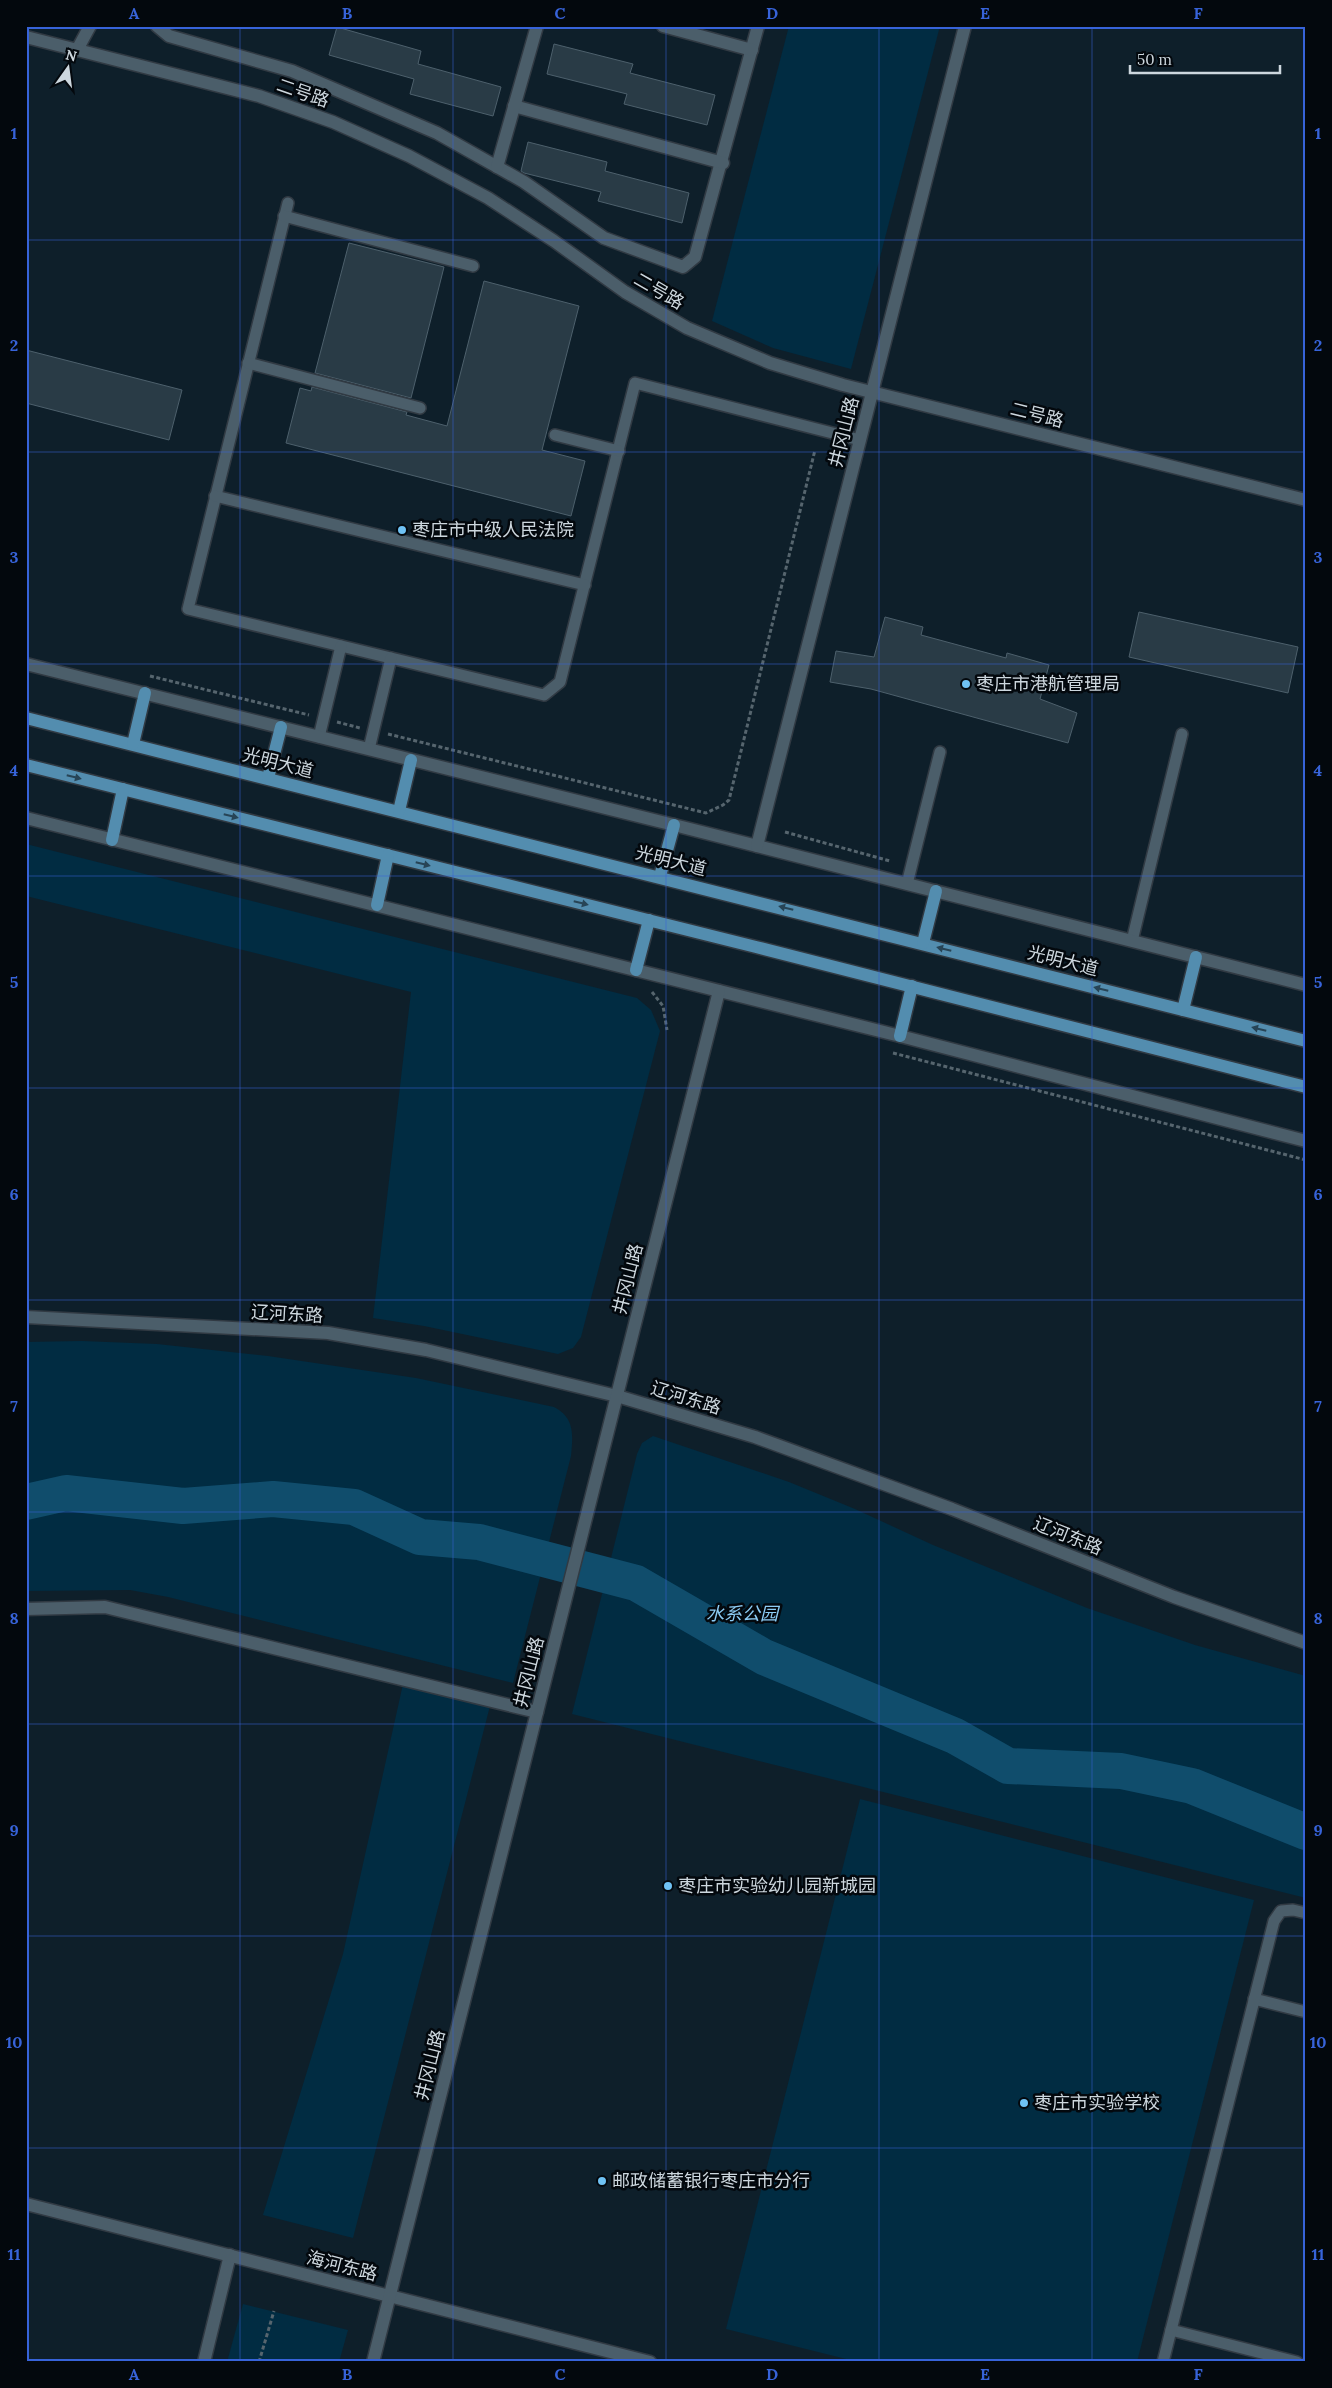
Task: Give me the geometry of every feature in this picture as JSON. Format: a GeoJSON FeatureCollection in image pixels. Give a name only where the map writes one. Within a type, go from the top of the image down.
{"type":"FeatureCollection","features":[{"type":"Feature","properties":{"kind":"main road"},"geometry":{"type":"LineString","coordinates":[[133,744],[145,693]]}},
{"type":"Feature","properties":{"kind":"main road","name":"光明大道"},"geometry":{"type":"LineString","coordinates":[[26,718],[660,876],[1306,1041]]}},
{"type":"Feature","properties":{"kind":"main road"},"geometry":{"type":"LineString","coordinates":[[268,778],[281,727]]}},
{"type":"Feature","properties":{"kind":"main road"},"geometry":{"type":"LineString","coordinates":[[398,811],[411,760]]}},
{"type":"Feature","properties":{"kind":"main road"},"geometry":{"type":"LineString","coordinates":[[26,765],[650,920],[1306,1087]]}},
{"type":"Feature","properties":{"kind":"main road"},"geometry":{"type":"LineString","coordinates":[[112,840],[123,789]]}},
{"type":"Feature","properties":{"kind":"main road"},"geometry":{"type":"LineString","coordinates":[[660,876],[674,825]]}},
{"type":"Feature","properties":{"kind":"main road"},"geometry":{"type":"LineString","coordinates":[[377,905],[388,855]]}},
{"type":"Feature","properties":{"kind":"main road"},"geometry":{"type":"LineString","coordinates":[[923,944],[936,891]]}},
{"type":"Feature","properties":{"kind":"main road"},"geometry":{"type":"LineString","coordinates":[[636,970],[650,920]]}},
{"type":"Feature","properties":{"kind":"main road"},"geometry":{"type":"LineString","coordinates":[[1183,1010],[1196,958]]}},
{"type":"Feature","properties":{"kind":"main road"},"geometry":{"type":"LineString","coordinates":[[900,1036],[912,986]]}},
{"type":"Feature","properties":{"kind":"street"},"geometry":{"type":"LineString","coordinates":[[77,50],[90,26]]}},
{"type":"Feature","properties":{"kind":"street"},"geometry":{"type":"LineString","coordinates":[[157,26],[169,36],[292,71],[437,133],[524,182],[604,238],[683,267],[695,257],[723,163],[758,26]]}},
{"type":"Feature","properties":{"kind":"street"},"geometry":{"type":"LineString","coordinates":[[497,167],[537,26]]}},
{"type":"Feature","properties":{"kind":"street"},"geometry":{"type":"LineString","coordinates":[[663,26],[752,50]]}},
{"type":"Feature","properties":{"kind":"street","name":"井冈山路"},"geometry":{"type":"LineString","coordinates":[[757,846],[965,26]]}},
{"type":"Feature","properties":{"kind":"street","name":"二号路"},"geometry":{"type":"LineString","coordinates":[[26,37],[259,96],[342,126],[409,156],[488,198],[554,241],[625,292],[688,328],[770,362],[872,392],[1306,500]]}},
{"type":"Feature","properties":{"kind":"street"},"geometry":{"type":"LineString","coordinates":[[514,106],[723,163]]}},
{"type":"Feature","properties":{"kind":"street","name":"光明大道"},"geometry":{"type":"LineString","coordinates":[[26,664],[1306,985]]}},
{"type":"Feature","properties":{"kind":"street"},"geometry":{"type":"LineString","coordinates":[[26,818],[900,1036],[1306,1141]]}},
{"type":"Feature","properties":{"kind":"street","name":"井冈山路"},"geometry":{"type":"LineString","coordinates":[[373,2362],[719,991]]}},
{"type":"Feature","properties":{"kind":"street","name":"辽河东路"},"geometry":{"type":"LineString","coordinates":[[26,1317],[328,1334],[426,1350],[617,1396],[755,1437],[952,1509],[1174,1597],[1306,1643]]}},
{"type":"Feature","properties":{"kind":"street"},"geometry":{"type":"LineString","coordinates":[[26,1609],[105,1607],[537,1712]]}},
{"type":"Feature","properties":{"kind":"street","name":"海河东路"},"geometry":{"type":"LineString","coordinates":[[26,2204],[650,2362]]}},
{"type":"Feature","properties":{"kind":"street"},"geometry":{"type":"LineString","coordinates":[[204,2362],[230,2255]]}},
{"type":"Feature","properties":{"kind":"lane"},"geometry":{"type":"LineString","coordinates":[[288,203],[188,609],[544,695],[560,682],[635,383],[860,440]]}},
{"type":"Feature","properties":{"kind":"lane"},"geometry":{"type":"LineString","coordinates":[[284,216],[473,266]]}},
{"type":"Feature","properties":{"kind":"lane"},"geometry":{"type":"LineString","coordinates":[[248,363],[420,408]]}},
{"type":"Feature","properties":{"kind":"lane"},"geometry":{"type":"LineString","coordinates":[[555,435],[619,451]]}},
{"type":"Feature","properties":{"kind":"lane"},"geometry":{"type":"LineString","coordinates":[[215,496],[585,585]]}},
{"type":"Feature","properties":{"kind":"lane"},"geometry":{"type":"LineString","coordinates":[[319,737],[340,646]]}},
{"type":"Feature","properties":{"kind":"lane"},"geometry":{"type":"LineString","coordinates":[[369,749],[391,658]]}},
{"type":"Feature","properties":{"kind":"lane"},"geometry":{"type":"LineString","coordinates":[[1132,941],[1182,734]]}},
{"type":"Feature","properties":{"kind":"lane"},"geometry":{"type":"LineString","coordinates":[[907,884],[940,752]]}},
{"type":"Feature","properties":{"kind":"lane"},"geometry":{"type":"LineString","coordinates":[[1163,2362],[1274,1921],[1281,1911],[1293,1910],[1306,1913]]}},
{"type":"Feature","properties":{"kind":"lane"},"geometry":{"type":"LineString","coordinates":[[1254,1999],[1306,2012]]}},
{"type":"Feature","properties":{"kind":"lane"},"geometry":{"type":"LineString","coordinates":[[1171,2330],[1297,2362]]}},
{"type":"Feature","properties":{"kind":"path"},"geometry":{"type":"LineString","coordinates":[[706,813],[729,800],[815,450]]}},
{"type":"Feature","properties":{"kind":"path"},"geometry":{"type":"LineString","coordinates":[[651,990],[663,1006],[667,1030]]}},
{"type":"Feature","properties":{"kind":"path"},"geometry":{"type":"LineString","coordinates":[[884,1051],[1306,1160]]}},
{"type":"Feature","properties":{"kind":"path"},"geometry":{"type":"LineString","coordinates":[[259,2362],[274,2311]]}},
{"type":"Feature","properties":{"kind":"green space"},"geometry":{"type":"Polygon","coordinates":[[[789,26],[940,26],[851,369],[773,348],[712,321],[789,26]]]}},
{"type":"Feature","properties":{"kind":"green space"},"geometry":{"type":"Polygon","coordinates":[[[26,844],[637,998],[651,1010],[660,1031],[581,1337],[573,1348],[558,1354],[424,1326],[373,1318],[411,992],[26,896],[26,844]]]}},
{"type":"Feature","properties":{"kind":"green space"},"geometry":{"type":"Polygon","coordinates":[[[82,1341],[157,1344],[268,1356],[416,1378],[554,1407],[561,1411],[566,1416],[571,1428],[571,1456],[513,1683],[168,1597],[130,1590],[26,1591],[26,1342],[82,1341]]]}},
{"type":"Feature","properties":{"kind":"green space","name":"水系公园"},"geometry":{"type":"Polygon","coordinates":[[[653,1436],[789,1482],[855,1509],[933,1545],[1087,1608],[1195,1645],[1306,1676],[1306,1898],[572,1714],[637,1454],[642,1443],[653,1436]]]}},
{"type":"Feature","properties":{"kind":"green space"},"geometry":{"type":"Polygon","coordinates":[[[403,1684],[490,1706],[353,2238],[263,2215],[343,1954],[403,1684]]]}},
{"type":"Feature","properties":{"kind":"green space","name":"枣庄市实验学校"},"geometry":{"type":"Polygon","coordinates":[[[860,1799],[1254,1900],[1137,2362],[858,2362],[726,2329],[860,1799]]]}},
{"type":"Feature","properties":{"kind":"green space"},"geometry":{"type":"Polygon","coordinates":[[[243,2304],[348,2330],[339,2362],[227,2362],[243,2304]]]}},
{"type":"Feature","properties":{"kind":"building"},"geometry":{"type":"Polygon","coordinates":[[[337,27],[421,51],[418,64],[501,87],[493,116],[410,94],[414,79],[329,55],[337,27]]]}},
{"type":"Feature","properties":{"kind":"building"},"geometry":{"type":"Polygon","coordinates":[[[554,44],[633,64],[630,73],[715,95],[707,125],[624,104],[627,94],[547,74],[554,44]]]}},
{"type":"Feature","properties":{"kind":"building"},"geometry":{"type":"Polygon","coordinates":[[[528,142],[607,162],[605,171],[689,193],[682,223],[598,201],[601,192],[524,173],[521,171],[528,142]]]}},
{"type":"Feature","properties":{"kind":"building"},"geometry":{"type":"Polygon","coordinates":[[[349,243],[444,267],[411,398],[315,373],[349,243]]]}},
{"type":"Feature","properties":{"kind":"building"},"geometry":{"type":"Polygon","coordinates":[[[484,281],[579,306],[542,450],[585,461],[571,516],[286,443],[300,388],[311,391],[312,387],[407,412],[406,415],[447,426],[484,281]]]}},
{"type":"Feature","properties":{"kind":"building"},"geometry":{"type":"Polygon","coordinates":[[[26,350],[182,390],[169,440],[26,403],[26,350]]]}},
{"type":"Feature","properties":{"kind":"building"},"geometry":{"type":"Polygon","coordinates":[[[1139,612],[1298,647],[1288,693],[1129,657],[1139,612]]]}},
{"type":"Feature","properties":{"kind":"building"},"geometry":{"type":"Polygon","coordinates":[[[885,617],[923,627],[921,635],[1006,658],[1007,653],[1049,665],[1040,699],[1077,713],[1068,743],[871,689],[830,682],[836,651],[874,657],[885,617]]]}},
{"type":"Feature","properties":{"kind":"waterway"},"geometry":{"type":"LineString","coordinates":[[26,1502],[66,1493],[183,1506],[273,1499],[354,1507],[420,1537],[479,1542],[636,1583],[764,1657],[955,1736],[1008,1766],[1121,1771],[1192,1786],[1306,1832]]}},
{"type":"Feature","properties":{"kind":"place","name":"枣庄市中级人民法院"},"geometry":{"type":"Point","coordinates":[402,530]}},
{"type":"Feature","properties":{"kind":"place","name":"枣庄市港航管理局"},"geometry":{"type":"Point","coordinates":[966,684]}},
{"type":"Feature","properties":{"kind":"place","name":"枣庄市实验幼儿园新城园"},"geometry":{"type":"Point","coordinates":[668,1886]}},
{"type":"Feature","properties":{"kind":"place","name":"枣庄市实验学校"},"geometry":{"type":"Point","coordinates":[1024,2103]}},
{"type":"Feature","properties":{"kind":"place","name":"邮政储蓄银行枣庄市分行"},"geometry":{"type":"Point","coordinates":[602,2181]}}]}
